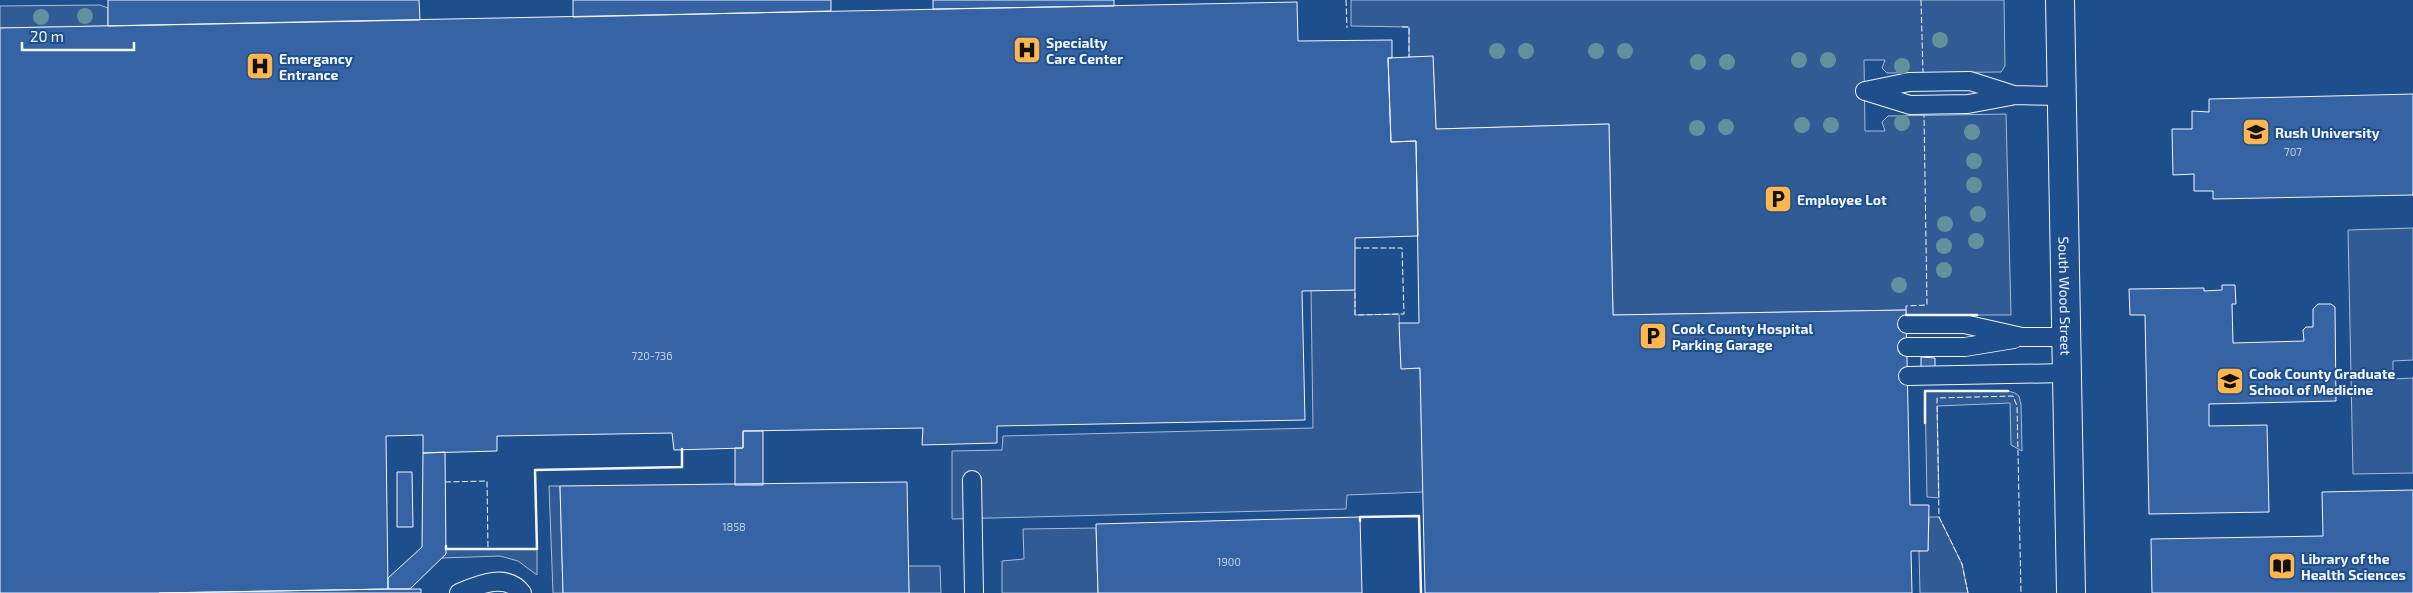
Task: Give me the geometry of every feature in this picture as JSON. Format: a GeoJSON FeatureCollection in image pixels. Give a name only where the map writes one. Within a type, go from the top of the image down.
{"type":"FeatureCollection","features":[{"type":"Feature","properties":{"kind":"street","name":"South Wood Street"},"geometry":{"type":"LineString","coordinates":[[2060,0],[2071,593]]}},
{"type":"Feature","properties":{"kind":"lane"},"geometry":{"type":"LineString","coordinates":[[2014,95],[1970,81],[1909,82],[1865,91],[1910,105],[1968,104],[2014,95],[2061,96]]}},
{"type":"Feature","properties":{"kind":"lane"},"geometry":{"type":"LineString","coordinates":[[1907,324],[1964,324],[2022,337]]}},
{"type":"Feature","properties":{"kind":"lane"},"geometry":{"type":"LineString","coordinates":[[1907,348],[1965,347],[2022,337],[2066,337]]}},
{"type":"Feature","properties":{"kind":"lane"},"geometry":{"type":"LineString","coordinates":[[1908,376],[2066,372]]}},
{"type":"Feature","properties":{"kind":"lane"},"geometry":{"type":"LineString","coordinates":[[972,480],[974,593]]}},
{"type":"Feature","properties":{"kind":"lane"},"geometry":{"type":"LineString","coordinates":[[459,593],[482,583],[503,581],[518,588],[522,593]]}},
{"type":"Feature","properties":{"kind":"shaded area","name":"Employee Lot"},"geometry":{"type":"Polygon","coordinates":[[[1351,0],[2004,0],[2005,66],[2001,72],[1887,73],[1882,68],[1885,60],[1864,60],[1865,131],[1885,131],[1882,122],[1888,116],[2006,114],[2011,315],[1906,315],[1906,310],[1613,315],[1609,124],[1436,129],[1433,57],[1409,57],[1409,27],[1351,26],[1351,0]]]}},
{"type":"Feature","properties":{"kind":"shaded area"},"geometry":{"type":"Polygon","coordinates":[[[100,5],[108,8],[108,26],[0,28],[0,6],[100,5]]]}},
{"type":"Feature","properties":{"kind":"shaded area"},"geometry":{"type":"Polygon","coordinates":[[[2413,228],[2413,360],[2393,361],[2393,379],[2413,378],[2413,473],[2353,474],[2348,230],[2413,228]]]}},
{"type":"Feature","properties":{"kind":"shaded area"},"geometry":{"type":"Polygon","coordinates":[[[1311,290],[1355,290],[1355,315],[1399,314],[1401,368],[1420,368],[1423,492],[1347,495],[1346,509],[952,519],[952,451],[1002,450],[1003,436],[1313,428],[1311,290]]]}},
{"type":"Feature","properties":{"kind":"shaded area"},"geometry":{"type":"Polygon","coordinates":[[[1925,391],[2008,391],[2015,393],[2019,396],[2021,405],[2022,451],[2011,445],[2010,403],[1937,406],[1939,498],[1927,497],[1925,391]]]}},
{"type":"Feature","properties":{"kind":"shaded area"},"geometry":{"type":"Polygon","coordinates":[[[549,486],[560,486],[563,593],[553,593],[549,486]]]}},
{"type":"Feature","properties":{"kind":"shaded area"},"geometry":{"type":"Polygon","coordinates":[[[1929,517],[1939,517],[1962,564],[1968,593],[1920,593],[1919,551],[1928,550],[1929,517]]]}},
{"type":"Feature","properties":{"kind":"shaded area"},"geometry":{"type":"Polygon","coordinates":[[[1096,528],[1098,593],[1002,593],[1002,561],[1024,559],[1023,529],[1096,528]]]}},
{"type":"Feature","properties":{"kind":"shaded area"},"geometry":{"type":"Polygon","coordinates":[[[446,549],[537,549],[537,575],[518,561],[500,556],[442,558],[446,549]]]}},
{"type":"Feature","properties":{"kind":"shaded area"},"geometry":{"type":"Polygon","coordinates":[[[908,566],[940,566],[941,593],[909,593],[908,566]]]}},
{"type":"Feature","properties":{"kind":"building"},"geometry":{"type":"Polygon","coordinates":[[[108,0],[419,0],[420,20],[108,26],[108,0]]]}},
{"type":"Feature","properties":{"kind":"building"},"geometry":{"type":"Polygon","coordinates":[[[573,0],[831,0],[831,11],[573,17],[573,0]]]}},
{"type":"Feature","properties":{"kind":"building"},"geometry":{"type":"Polygon","coordinates":[[[933,0],[1114,0],[1114,6],[933,9],[933,0]]]}},
{"type":"Feature","properties":{"kind":"building"},"geometry":{"type":"Polygon","coordinates":[[[1297,2],[1298,41],[1392,40],[1392,58],[1388,58],[1391,142],[1416,141],[1418,236],[1355,238],[1355,290],[1302,291],[1305,420],[997,426],[997,443],[922,445],[923,428],[743,431],[743,448],[674,450],[672,433],[497,436],[497,451],[423,453],[423,435],[386,436],[388,589],[159,593],[0,593],[0,28],[1297,2]]]}},
{"type":"Feature","properties":{"kind":"building","name":"Cook County Hospital Parking Garage"},"geometry":{"type":"Polygon","coordinates":[[[1433,56],[1436,129],[1609,124],[1613,315],[1906,310],[1910,505],[1929,505],[1928,551],[1911,551],[1912,593],[1425,593],[1420,368],[1401,369],[1399,323],[1419,323],[1416,141],[1391,142],[1388,58],[1433,56]]]}},
{"type":"Feature","properties":{"kind":"building"},"geometry":{"type":"Polygon","coordinates":[[[2413,94],[2413,195],[2213,199],[2213,191],[2194,191],[2194,174],[2173,175],[2172,129],[2192,129],[2192,111],[2209,112],[2209,99],[2413,94]]]}},
{"type":"Feature","properties":{"kind":"building"},"geometry":{"type":"Polygon","coordinates":[[[2222,285],[2235,285],[2236,304],[2232,304],[2233,343],[2304,341],[2303,330],[2306,327],[2313,327],[2313,309],[2318,304],[2331,304],[2335,307],[2336,401],[2209,404],[2209,426],[2267,425],[2269,512],[2149,514],[2145,315],[2130,315],[2129,289],[2204,288],[2204,291],[2222,290],[2222,285]]]}},
{"type":"Feature","properties":{"kind":"building"},"geometry":{"type":"Polygon","coordinates":[[[1921,357],[1935,358],[1935,367],[1921,367],[1921,357]]]}},
{"type":"Feature","properties":{"kind":"building"},"geometry":{"type":"Polygon","coordinates":[[[743,431],[763,431],[763,485],[735,485],[735,448],[743,448],[743,431]]]}},
{"type":"Feature","properties":{"kind":"building"},"geometry":{"type":"Polygon","coordinates":[[[445,452],[446,554],[410,589],[388,589],[388,578],[422,547],[423,453],[445,452]]]}},
{"type":"Feature","properties":{"kind":"building"},"geometry":{"type":"Polygon","coordinates":[[[397,472],[412,472],[413,527],[397,527],[397,472]]]}},
{"type":"Feature","properties":{"kind":"building"},"geometry":{"type":"Polygon","coordinates":[[[907,482],[909,593],[563,593],[560,486],[907,482]]]}},
{"type":"Feature","properties":{"kind":"building","name":"Library of the Health Sciences"},"geometry":{"type":"Polygon","coordinates":[[[2413,490],[2413,593],[2152,593],[2151,539],[2323,536],[2322,492],[2413,490]]]}},
{"type":"Feature","properties":{"kind":"building"},"geometry":{"type":"Polygon","coordinates":[[[1360,517],[1362,593],[1098,593],[1096,524],[1360,517]]]}},
{"type":"Feature","properties":{"kind":"building"},"geometry":{"type":"Polygon","coordinates":[[[421,589],[421,593],[159,593],[421,589]]]}},
{"type":"Feature","properties":{"kind":"fence"},"geometry":{"type":"LineString","coordinates":[[1346,0],[1347,28]]}},
{"type":"Feature","properties":{"kind":"fence"},"geometry":{"type":"LineString","coordinates":[[1921,0],[1923,72]]}},
{"type":"Feature","properties":{"kind":"fence"},"geometry":{"type":"LineString","coordinates":[[1402,27],[1409,27],[1409,57]]}},
{"type":"Feature","properties":{"kind":"fence"},"geometry":{"type":"LineString","coordinates":[[1906,310],[1906,306],[1927,305],[1924,115]]}},
{"type":"Feature","properties":{"kind":"fence"},"geometry":{"type":"LineString","coordinates":[[1355,248],[1402,248],[1404,314],[1355,315],[1355,290]]}},
{"type":"Feature","properties":{"kind":"fence"},"geometry":{"type":"LineString","coordinates":[[1968,593],[1962,564],[1939,517],[1937,398],[2013,396],[2017,406],[2021,593]]}},
{"type":"Feature","properties":{"kind":"fence"},"geometry":{"type":"LineString","coordinates":[[445,482],[487,481],[488,549]]}},
{"type":"Feature","properties":{"kind":"wall"},"geometry":{"type":"LineString","coordinates":[[1906,315],[1977,315]]}},
{"type":"Feature","properties":{"kind":"wall"},"geometry":{"type":"LineString","coordinates":[[1925,423],[1925,391],[2008,391]]}},
{"type":"Feature","properties":{"kind":"wall"},"geometry":{"type":"LineString","coordinates":[[446,546],[446,549],[537,549],[535,470],[682,467],[682,449]]}},
{"type":"Feature","properties":{"kind":"wall"},"geometry":{"type":"LineString","coordinates":[[1360,521],[1360,517],[1419,516],[1421,593]]}},
{"type":"Feature","properties":{"kind":"place","name":"Specialty Care Center"},"geometry":{"type":"Point","coordinates":[1027,50]}},
{"type":"Feature","properties":{"kind":"place","name":"Emergancy Entrance"},"geometry":{"type":"Point","coordinates":[260,66]}},
{"type":"Feature","properties":{"kind":"place","name":"Rush University"},"geometry":{"type":"Point","coordinates":[2256,132]}},
{"type":"Feature","properties":{"kind":"place","name":"Employee Lot"},"geometry":{"type":"Point","coordinates":[1778,199]}},
{"type":"Feature","properties":{"kind":"place","name":"Cook County Hospital Parking Garage"},"geometry":{"type":"Point","coordinates":[1653,336]}},
{"type":"Feature","properties":{"kind":"place","name":"Cook County Graduate School of Medicine"},"geometry":{"type":"Point","coordinates":[2230,381]}},
{"type":"Feature","properties":{"kind":"place","name":"Library of the Health Sciences"},"geometry":{"type":"Point","coordinates":[2282,566]}}]}
